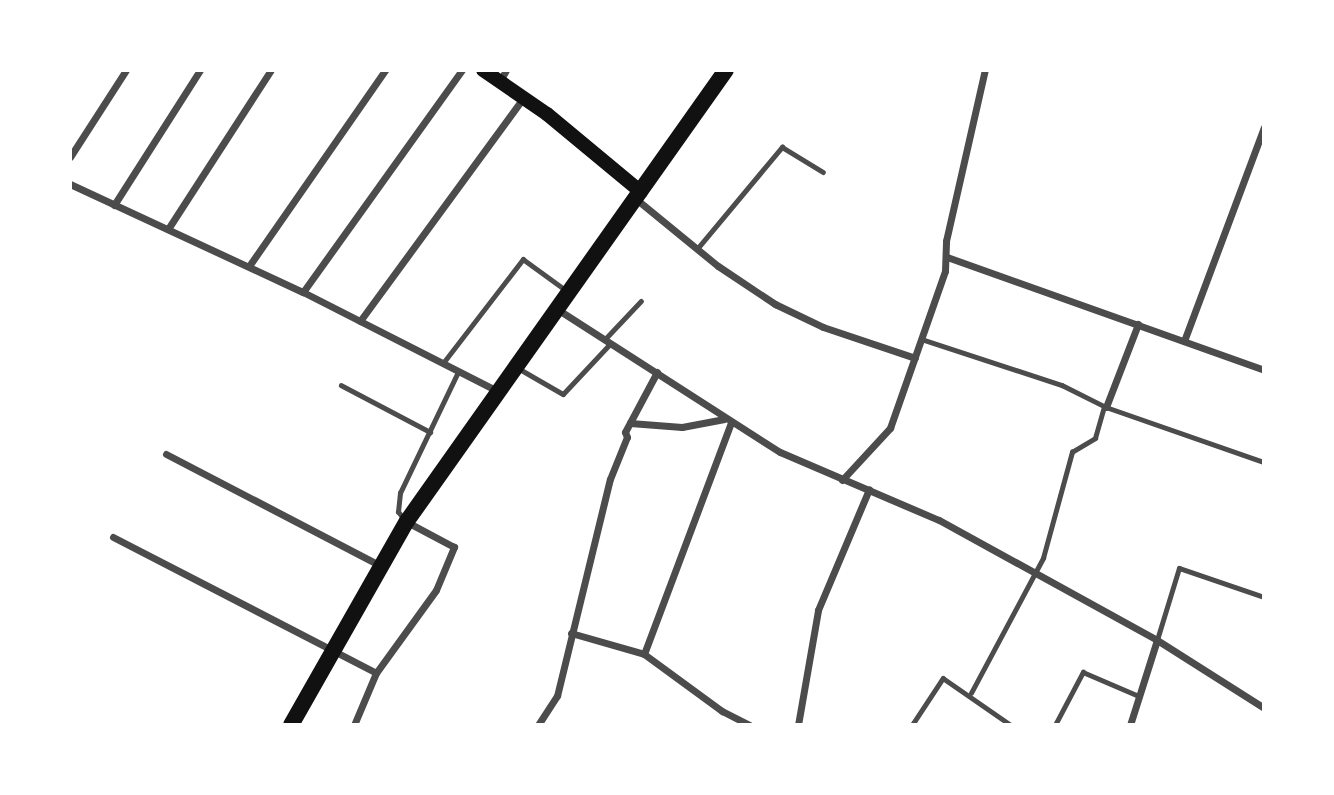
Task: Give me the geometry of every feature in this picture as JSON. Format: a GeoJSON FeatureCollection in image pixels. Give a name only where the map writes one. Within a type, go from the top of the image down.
{"type":"FeatureCollection","features":[{"type":"Feature","properties":{"kind":"main road"},"geometry":{"type":"LineString","coordinates":[[483,70],[503,75],[524,97],[638,195]]}},
{"type":"Feature","properties":{"kind":"main road"},"geometry":{"type":"LineString","coordinates":[[291,725],[379,565],[407,521],[726,70]]}},
{"type":"Feature","properties":{"kind":"street"},"geometry":{"type":"LineString","coordinates":[[70,157],[126,70]]}},
{"type":"Feature","properties":{"kind":"street"},"geometry":{"type":"LineString","coordinates":[[114,205],[200,70]]}},
{"type":"Feature","properties":{"kind":"street"},"geometry":{"type":"LineString","coordinates":[[167,229],[271,70]]}},
{"type":"Feature","properties":{"kind":"street"},"geometry":{"type":"LineString","coordinates":[[249,266],[385,70]]}},
{"type":"Feature","properties":{"kind":"street"},"geometry":{"type":"LineString","coordinates":[[303,292],[462,70]]}},
{"type":"Feature","properties":{"kind":"street"},"geometry":{"type":"LineString","coordinates":[[842,480],[890,428],[915,358],[947,257],[946,241],[986,71]]}},
{"type":"Feature","properties":{"kind":"street"},"geometry":{"type":"LineString","coordinates":[[360,321],[524,97]]}},
{"type":"Feature","properties":{"kind":"street"},"geometry":{"type":"LineString","coordinates":[[1184,341],[1264,127]]}},
{"type":"Feature","properties":{"kind":"street"},"geometry":{"type":"LineString","coordinates":[[70,184],[303,292],[497,391]]}},
{"type":"Feature","properties":{"kind":"street"},"geometry":{"type":"LineString","coordinates":[[638,195],[697,250],[741,284],[806,320],[915,358]]}},
{"type":"Feature","properties":{"kind":"street"},"geometry":{"type":"LineString","coordinates":[[947,257],[1264,370]]}},
{"type":"Feature","properties":{"kind":"street"},"geometry":{"type":"LineString","coordinates":[[556,309],[657,372],[728,421],[842,480],[939,520],[1157,640],[1264,708]]}},
{"type":"Feature","properties":{"kind":"street"},"geometry":{"type":"LineString","coordinates":[[1105,407],[1138,324]]}},
{"type":"Feature","properties":{"kind":"street"},"geometry":{"type":"LineString","coordinates":[[538,725],[557,696],[610,479],[630,423],[657,372]]}},
{"type":"Feature","properties":{"kind":"street"},"geometry":{"type":"LineString","coordinates":[[630,423],[682,427],[728,421]]}},
{"type":"Feature","properties":{"kind":"street"},"geometry":{"type":"LineString","coordinates":[[644,654],[728,421]]}},
{"type":"Feature","properties":{"kind":"street"},"geometry":{"type":"LineString","coordinates":[[166,454],[379,565]]}},
{"type":"Feature","properties":{"kind":"street"},"geometry":{"type":"LineString","coordinates":[[798,725],[818,610],[869,489]]}},
{"type":"Feature","properties":{"kind":"street"},"geometry":{"type":"LineString","coordinates":[[354,725],[376,673],[436,590],[454,547],[407,521]]}},
{"type":"Feature","properties":{"kind":"street"},"geometry":{"type":"LineString","coordinates":[[113,537],[376,673]]}},
{"type":"Feature","properties":{"kind":"street"},"geometry":{"type":"LineString","coordinates":[[571,633],[644,654],[722,711],[750,725]]}},
{"type":"Feature","properties":{"kind":"street"},"geometry":{"type":"LineString","coordinates":[[1130,725],[1157,640]]}},
{"type":"Feature","properties":{"kind":"lane"},"geometry":{"type":"LineString","coordinates":[[697,250],[782,147],[823,172]]}},
{"type":"Feature","properties":{"kind":"lane"},"geometry":{"type":"LineString","coordinates":[[443,363],[523,260],[568,292]]}},
{"type":"Feature","properties":{"kind":"lane"},"geometry":{"type":"LineString","coordinates":[[515,366],[563,394],[641,301]]}},
{"type":"Feature","properties":{"kind":"lane"},"geometry":{"type":"LineString","coordinates":[[921,339],[1062,385],[1105,407],[1264,463]]}},
{"type":"Feature","properties":{"kind":"lane"},"geometry":{"type":"LineString","coordinates":[[407,521],[398,512],[400,493],[458,371]]}},
{"type":"Feature","properties":{"kind":"lane"},"geometry":{"type":"LineString","coordinates":[[341,385],[430,432]]}},
{"type":"Feature","properties":{"kind":"lane"},"geometry":{"type":"LineString","coordinates":[[971,693],[1043,558],[1062,474],[1072,452],[1095,438],[1105,407]]}},
{"type":"Feature","properties":{"kind":"lane"},"geometry":{"type":"LineString","coordinates":[[1157,640],[1179,568],[1264,597]]}},
{"type":"Feature","properties":{"kind":"lane"},"geometry":{"type":"LineString","coordinates":[[1055,725],[1083,672],[1139,697]]}},
{"type":"Feature","properties":{"kind":"lane"},"geometry":{"type":"LineString","coordinates":[[912,725],[943,678],[971,693],[1011,725]]}}]}
